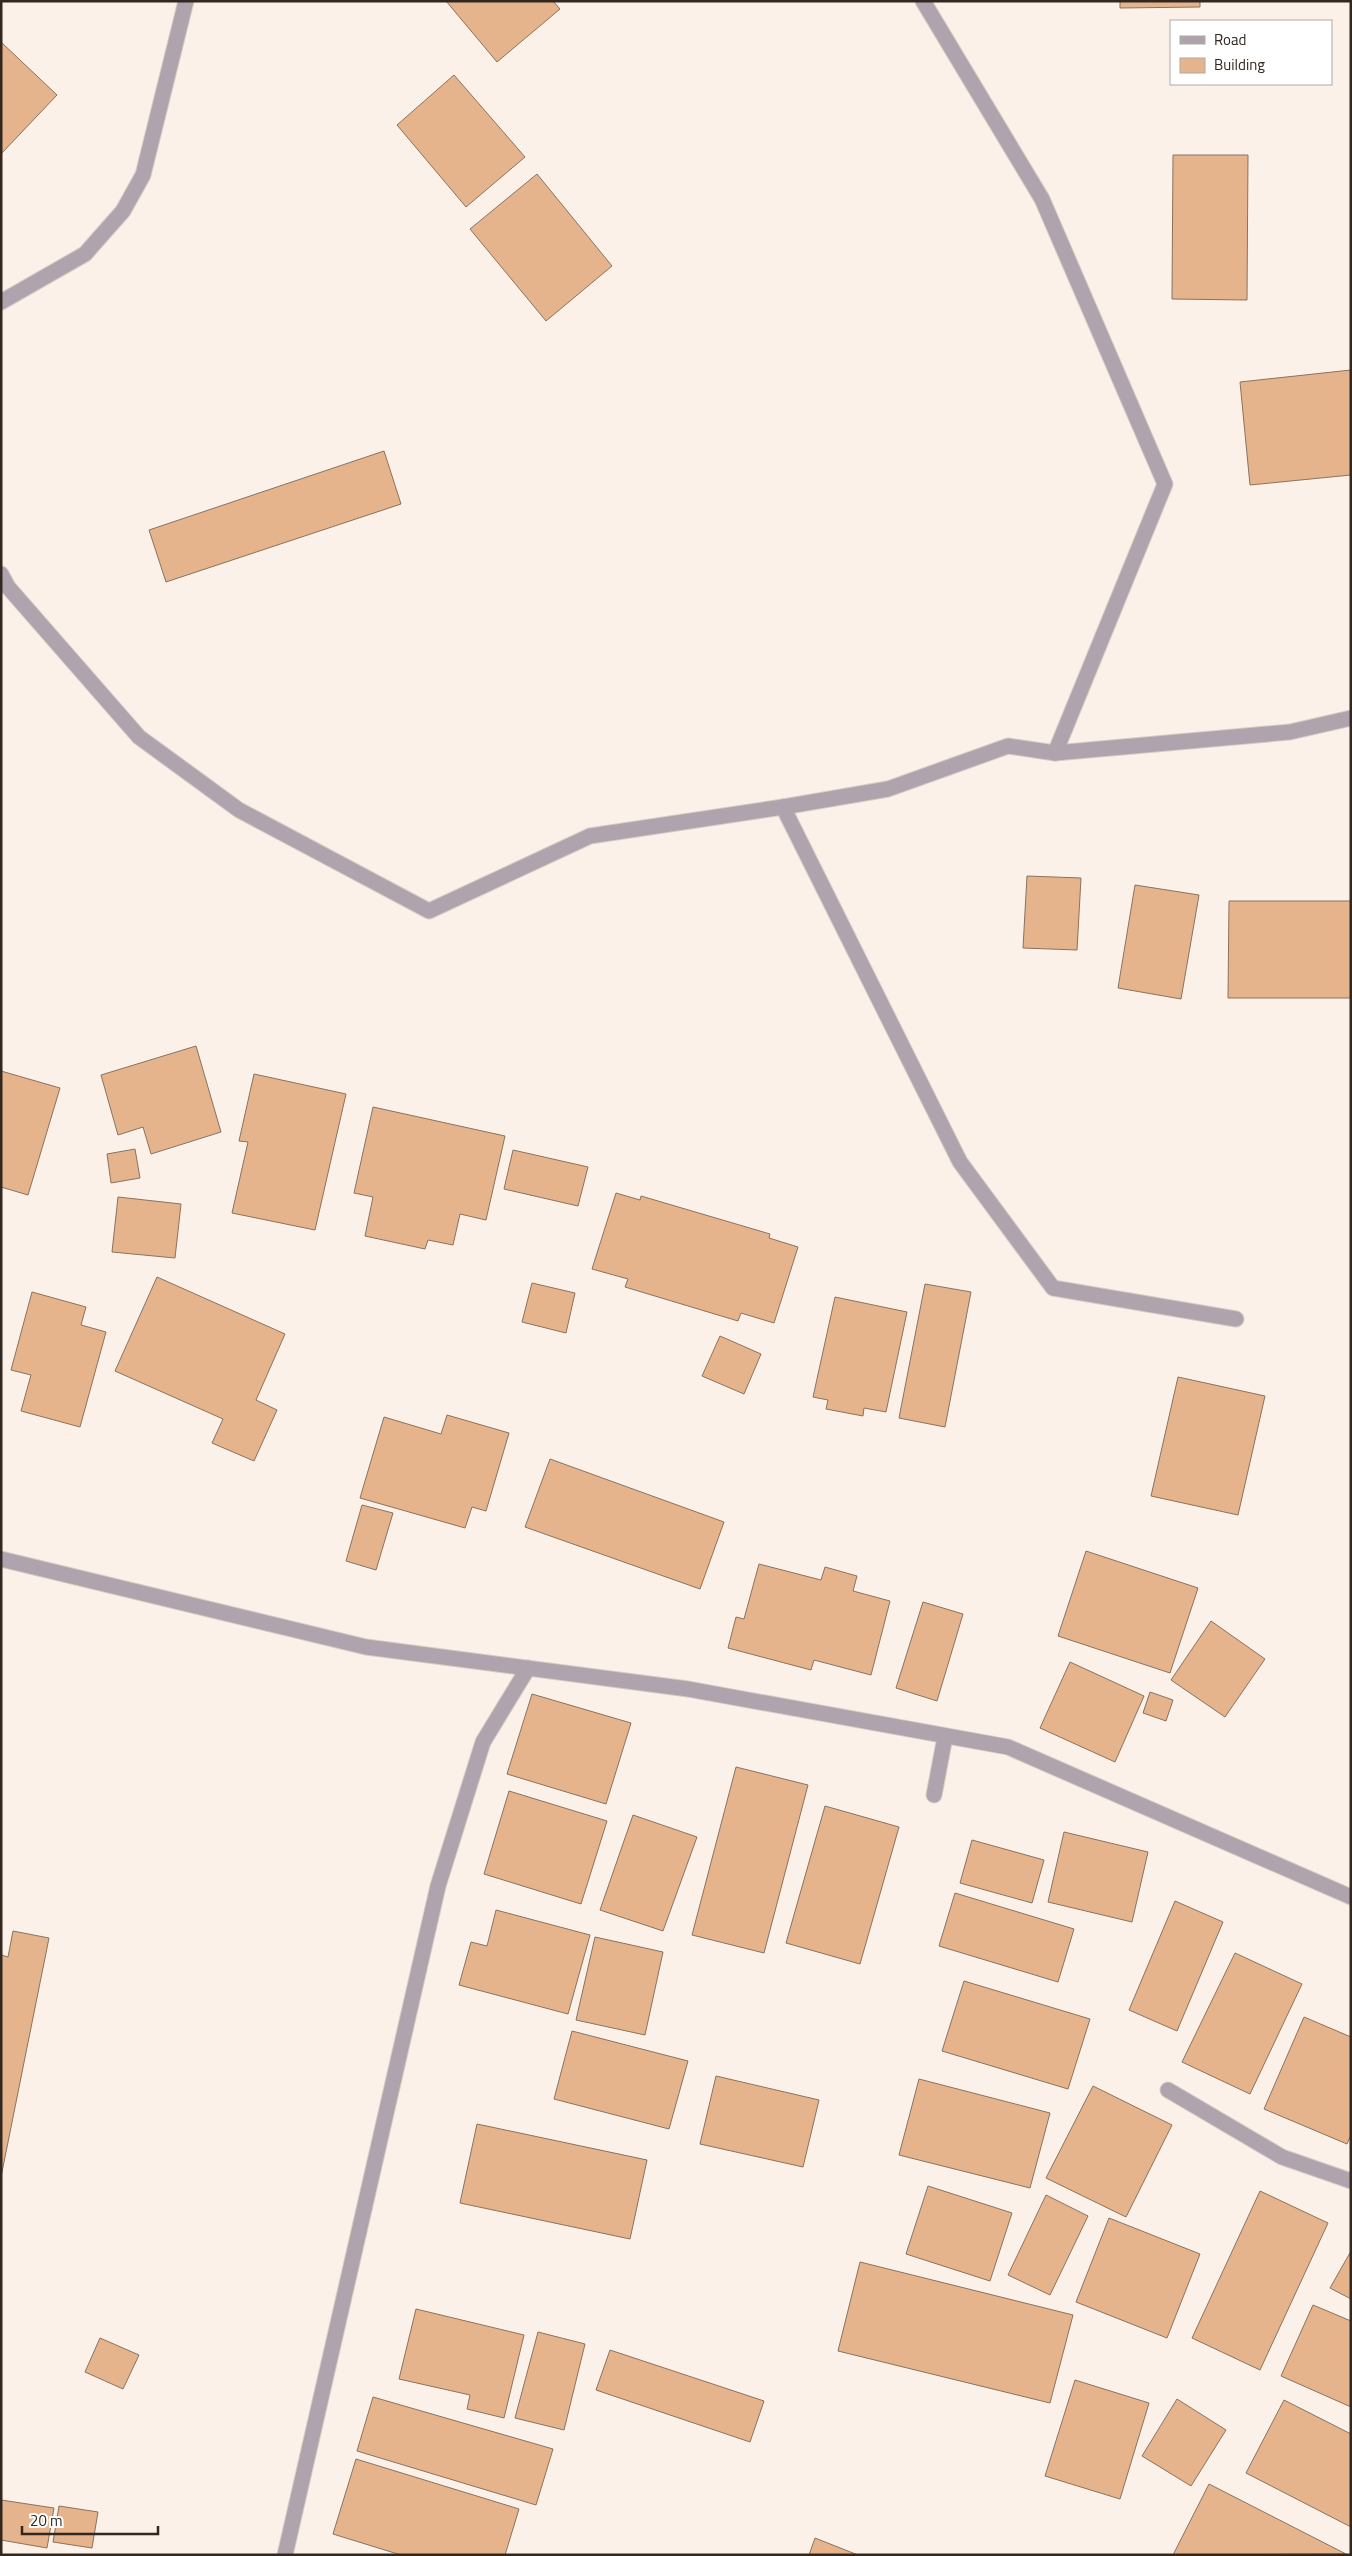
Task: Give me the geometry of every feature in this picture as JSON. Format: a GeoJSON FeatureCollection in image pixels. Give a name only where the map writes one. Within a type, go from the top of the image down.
{"type":"FeatureCollection","features":[{"type":"Feature","properties":{"kind":"street"},"geometry":{"type":"LineString","coordinates":[[1,302],[85,254],[123,211],[143,175],[186,1]]}},
{"type":"Feature","properties":{"kind":"street"},"geometry":{"type":"LineString","coordinates":[[923,1],[1042,199],[1166,484],[1055,753]]}},
{"type":"Feature","properties":{"kind":"street"},"geometry":{"type":"LineString","coordinates":[[1,574],[8,588],[139,737],[239,810],[429,911],[590,836],[888,789],[1008,746],[1055,753],[1290,732],[1351,718]]}},
{"type":"Feature","properties":{"kind":"street"},"geometry":{"type":"LineString","coordinates":[[783,807],[960,1162],[1052,1288],[1236,1319]]}},
{"type":"Feature","properties":{"kind":"street"},"geometry":{"type":"LineString","coordinates":[[1,1559],[366,1647],[688,1689],[1008,1747],[1351,1897]]}},
{"type":"Feature","properties":{"kind":"street"},"geometry":{"type":"LineString","coordinates":[[285,2555],[438,1886],[483,1742],[528,1668]]}},
{"type":"Feature","properties":{"kind":"street"},"geometry":{"type":"LineString","coordinates":[[934,1795],[945,1736]]}},
{"type":"Feature","properties":{"kind":"street"},"geometry":{"type":"LineString","coordinates":[[1168,2090],[1282,2157],[1351,2180]]}},
{"type":"Feature","properties":{"kind":"building"},"geometry":{"type":"Polygon","coordinates":[[[446,1],[553,1],[560,9],[497,62],[446,1]]]}},
{"type":"Feature","properties":{"kind":"building"},"geometry":{"type":"Polygon","coordinates":[[[1120,1],[1200,1],[1200,7],[1120,8],[1120,1]]]}},
{"type":"Feature","properties":{"kind":"building"},"geometry":{"type":"Polygon","coordinates":[[[1,42],[57,95],[1,154],[1,42]]]}},
{"type":"Feature","properties":{"kind":"building"},"geometry":{"type":"Polygon","coordinates":[[[454,75],[525,157],[466,207],[397,125],[454,75]]]}},
{"type":"Feature","properties":{"kind":"building"},"geometry":{"type":"Polygon","coordinates":[[[1173,155],[1248,155],[1247,300],[1172,299],[1173,155]]]}},
{"type":"Feature","properties":{"kind":"building"},"geometry":{"type":"Polygon","coordinates":[[[537,174],[612,266],[546,321],[470,229],[537,174]]]}},
{"type":"Feature","properties":{"kind":"building"},"geometry":{"type":"Polygon","coordinates":[[[1351,370],[1351,475],[1250,485],[1240,382],[1351,370]]]}},
{"type":"Feature","properties":{"kind":"building"},"geometry":{"type":"Polygon","coordinates":[[[384,451],[401,504],[166,582],[149,530],[384,451]]]}},
{"type":"Feature","properties":{"kind":"building"},"geometry":{"type":"Polygon","coordinates":[[[1027,876],[1081,878],[1077,950],[1023,948],[1027,876]]]}},
{"type":"Feature","properties":{"kind":"building"},"geometry":{"type":"Polygon","coordinates":[[[1135,885],[1199,895],[1181,999],[1118,988],[1135,885]]]}},
{"type":"Feature","properties":{"kind":"building"},"geometry":{"type":"Polygon","coordinates":[[[1229,901],[1351,901],[1351,998],[1228,998],[1229,901]]]}},
{"type":"Feature","properties":{"kind":"building"},"geometry":{"type":"Polygon","coordinates":[[[196,1046],[221,1132],[151,1154],[143,1127],[118,1135],[101,1075],[196,1046]]]}},
{"type":"Feature","properties":{"kind":"building"},"geometry":{"type":"Polygon","coordinates":[[[1,1071],[60,1088],[28,1195],[1,1187],[1,1071]]]}},
{"type":"Feature","properties":{"kind":"building"},"geometry":{"type":"Polygon","coordinates":[[[254,1074],[346,1094],[315,1230],[232,1213],[248,1142],[239,1141],[254,1074]]]}},
{"type":"Feature","properties":{"kind":"building"},"geometry":{"type":"Polygon","coordinates":[[[373,1107],[505,1136],[486,1220],[460,1214],[453,1245],[428,1240],[425,1249],[365,1236],[373,1197],[354,1193],[373,1107]]]}},
{"type":"Feature","properties":{"kind":"building"},"geometry":{"type":"Polygon","coordinates":[[[135,1149],[140,1178],[111,1183],[107,1154],[135,1149]]]}},
{"type":"Feature","properties":{"kind":"building"},"geometry":{"type":"Polygon","coordinates":[[[513,1150],[588,1167],[578,1206],[504,1189],[513,1150]]]}},
{"type":"Feature","properties":{"kind":"building"},"geometry":{"type":"Polygon","coordinates":[[[616,1193],[640,1200],[641,1196],[770,1234],[769,1238],[798,1247],[774,1323],[741,1313],[738,1321],[625,1287],[628,1279],[592,1269],[616,1193]]]}},
{"type":"Feature","properties":{"kind":"building"},"geometry":{"type":"Polygon","coordinates":[[[118,1197],[181,1204],[175,1258],[112,1252],[118,1197]]]}},
{"type":"Feature","properties":{"kind":"building"},"geometry":{"type":"Polygon","coordinates":[[[157,1277],[285,1334],[256,1400],[277,1410],[254,1461],[212,1443],[223,1419],[115,1371],[157,1277]]]}},
{"type":"Feature","properties":{"kind":"building"},"geometry":{"type":"Polygon","coordinates":[[[532,1283],[575,1293],[566,1333],[522,1322],[532,1283]]]}},
{"type":"Feature","properties":{"kind":"building"},"geometry":{"type":"Polygon","coordinates":[[[925,1284],[971,1292],[945,1427],[899,1418],[925,1284]]]}},
{"type":"Feature","properties":{"kind":"building"},"geometry":{"type":"Polygon","coordinates":[[[32,1292],[86,1307],[81,1325],[106,1332],[80,1427],[21,1411],[31,1375],[11,1370],[32,1292]]]}},
{"type":"Feature","properties":{"kind":"building"},"geometry":{"type":"Polygon","coordinates":[[[835,1297],[907,1312],[886,1412],[864,1408],[863,1416],[826,1409],[828,1400],[813,1397],[835,1297]]]}},
{"type":"Feature","properties":{"kind":"building"},"geometry":{"type":"Polygon","coordinates":[[[720,1336],[761,1354],[744,1394],[702,1376],[720,1336]]]}},
{"type":"Feature","properties":{"kind":"building"},"geometry":{"type":"Polygon","coordinates":[[[1178,1377],[1265,1396],[1238,1515],[1151,1496],[1178,1377]]]}},
{"type":"Feature","properties":{"kind":"building"},"geometry":{"type":"Polygon","coordinates":[[[447,1415],[509,1433],[486,1511],[472,1507],[465,1528],[360,1498],[384,1417],[441,1434],[447,1415]]]}},
{"type":"Feature","properties":{"kind":"building"},"geometry":{"type":"Polygon","coordinates":[[[550,1459],[724,1522],[700,1589],[525,1527],[550,1459]]]}},
{"type":"Feature","properties":{"kind":"building"},"geometry":{"type":"Polygon","coordinates":[[[362,1505],[393,1513],[376,1570],[346,1561],[362,1505]]]}},
{"type":"Feature","properties":{"kind":"building"},"geometry":{"type":"Polygon","coordinates":[[[1086,1551],[1198,1588],[1170,1673],[1058,1636],[1086,1551]]]}},
{"type":"Feature","properties":{"kind":"building"},"geometry":{"type":"Polygon","coordinates":[[[759,1564],[821,1580],[825,1567],[857,1576],[853,1591],[890,1601],[871,1675],[814,1660],[811,1670],[728,1648],[736,1617],[744,1619],[759,1564]]]}},
{"type":"Feature","properties":{"kind":"building"},"geometry":{"type":"Polygon","coordinates":[[[923,1602],[963,1614],[937,1701],[896,1688],[923,1602]]]}},
{"type":"Feature","properties":{"kind":"building"},"geometry":{"type":"Polygon","coordinates":[[[1211,1621],[1265,1659],[1225,1717],[1171,1680],[1211,1621]]]}},
{"type":"Feature","properties":{"kind":"building"},"geometry":{"type":"Polygon","coordinates":[[[1070,1662],[1144,1696],[1115,1762],[1040,1728],[1070,1662]]]}},
{"type":"Feature","properties":{"kind":"building"},"geometry":{"type":"Polygon","coordinates":[[[1150,1692],[1173,1700],[1166,1721],[1143,1713],[1150,1692]]]}},
{"type":"Feature","properties":{"kind":"building"},"geometry":{"type":"Polygon","coordinates":[[[532,1694],[631,1723],[606,1804],[507,1774],[532,1694]]]}},
{"type":"Feature","properties":{"kind":"building"},"geometry":{"type":"Polygon","coordinates":[[[736,1767],[808,1785],[764,1953],[692,1935],[736,1767]]]}},
{"type":"Feature","properties":{"kind":"building"},"geometry":{"type":"Polygon","coordinates":[[[509,1791],[607,1821],[581,1904],[484,1874],[509,1791]]]}},
{"type":"Feature","properties":{"kind":"building"},"geometry":{"type":"Polygon","coordinates":[[[825,1806],[899,1827],[860,1964],[786,1943],[825,1806]]]}},
{"type":"Feature","properties":{"kind":"building"},"geometry":{"type":"Polygon","coordinates":[[[633,1815],[697,1837],[663,1931],[600,1910],[633,1815]]]}},
{"type":"Feature","properties":{"kind":"building"},"geometry":{"type":"Polygon","coordinates":[[[1064,1832],[1148,1852],[1132,1922],[1048,1902],[1064,1832]]]}},
{"type":"Feature","properties":{"kind":"building"},"geometry":{"type":"Polygon","coordinates":[[[972,1840],[1044,1860],[1032,1903],[960,1883],[972,1840]]]}},
{"type":"Feature","properties":{"kind":"building"},"geometry":{"type":"Polygon","coordinates":[[[955,1893],[1074,1929],[1058,1982],[939,1946],[955,1893]]]}},
{"type":"Feature","properties":{"kind":"building"},"geometry":{"type":"Polygon","coordinates":[[[1175,1901],[1223,1922],[1177,2031],[1129,2010],[1175,1901]]]}},
{"type":"Feature","properties":{"kind":"building"},"geometry":{"type":"Polygon","coordinates":[[[496,1910],[590,1935],[568,2014],[459,1985],[471,1942],[487,1946],[496,1910]]]}},
{"type":"Feature","properties":{"kind":"building"},"geometry":{"type":"Polygon","coordinates":[[[13,1931],[49,1938],[1,2177],[1,1955],[8,1957],[13,1931]]]}},
{"type":"Feature","properties":{"kind":"building"},"geometry":{"type":"Polygon","coordinates":[[[595,1937],[663,1952],[645,2035],[576,2020],[595,1937]]]}},
{"type":"Feature","properties":{"kind":"building"},"geometry":{"type":"Polygon","coordinates":[[[1235,1953],[1302,1984],[1250,2094],[1182,2062],[1235,1953]]]}},
{"type":"Feature","properties":{"kind":"building"},"geometry":{"type":"Polygon","coordinates":[[[964,1981],[1090,2019],[1068,2089],[942,2051],[964,1981]]]}},
{"type":"Feature","properties":{"kind":"building"},"geometry":{"type":"Polygon","coordinates":[[[1304,2017],[1351,2037],[1351,2135],[1347,2144],[1264,2109],[1304,2017]]]}},
{"type":"Feature","properties":{"kind":"building"},"geometry":{"type":"Polygon","coordinates":[[[572,2031],[688,2061],[669,2129],[554,2099],[572,2031]]]}},
{"type":"Feature","properties":{"kind":"building"},"geometry":{"type":"Polygon","coordinates":[[[716,2076],[819,2100],[803,2167],[700,2144],[716,2076]]]}},
{"type":"Feature","properties":{"kind":"building"},"geometry":{"type":"Polygon","coordinates":[[[919,2079],[1050,2113],[1030,2188],[899,2155],[919,2079]]]}},
{"type":"Feature","properties":{"kind":"building"},"geometry":{"type":"Polygon","coordinates":[[[1093,2086],[1172,2125],[1126,2217],[1046,2178],[1093,2086]]]}},
{"type":"Feature","properties":{"kind":"building"},"geometry":{"type":"Polygon","coordinates":[[[477,2124],[647,2160],[630,2239],[460,2203],[477,2124]]]}},
{"type":"Feature","properties":{"kind":"building"},"geometry":{"type":"Polygon","coordinates":[[[928,2186],[1012,2213],[990,2281],[906,2254],[928,2186]]]}},
{"type":"Feature","properties":{"kind":"building"},"geometry":{"type":"Polygon","coordinates":[[[1260,2191],[1328,2223],[1260,2370],[1192,2338],[1260,2191]]]}},
{"type":"Feature","properties":{"kind":"building"},"geometry":{"type":"Polygon","coordinates":[[[1046,2195],[1088,2216],[1050,2295],[1008,2275],[1046,2195]]]}},
{"type":"Feature","properties":{"kind":"building"},"geometry":{"type":"Polygon","coordinates":[[[1109,2218],[1200,2254],[1167,2338],[1076,2302],[1109,2218]]]}},
{"type":"Feature","properties":{"kind":"building"},"geometry":{"type":"Polygon","coordinates":[[[1351,2251],[1351,2299],[1330,2288],[1351,2251]]]}},
{"type":"Feature","properties":{"kind":"building"},"geometry":{"type":"Polygon","coordinates":[[[860,2262],[1073,2315],[1050,2403],[838,2351],[860,2262]]]}},
{"type":"Feature","properties":{"kind":"building"},"geometry":{"type":"Polygon","coordinates":[[[1313,2305],[1351,2321],[1351,2407],[1281,2376],[1313,2305]]]}},
{"type":"Feature","properties":{"kind":"building"},"geometry":{"type":"Polygon","coordinates":[[[416,2309],[524,2335],[504,2418],[467,2409],[470,2395],[399,2379],[416,2309]]]}},
{"type":"Feature","properties":{"kind":"building"},"geometry":{"type":"Polygon","coordinates":[[[538,2332],[585,2344],[564,2430],[515,2418],[538,2332]]]}},
{"type":"Feature","properties":{"kind":"building"},"geometry":{"type":"Polygon","coordinates":[[[100,2338],[139,2355],[123,2389],[85,2372],[100,2338]]]}},
{"type":"Feature","properties":{"kind":"building"},"geometry":{"type":"Polygon","coordinates":[[[610,2350],[764,2401],[750,2442],[596,2390],[610,2350]]]}},
{"type":"Feature","properties":{"kind":"building"},"geometry":{"type":"Polygon","coordinates":[[[1075,2380],[1149,2403],[1120,2499],[1045,2476],[1075,2380]]]}},
{"type":"Feature","properties":{"kind":"building"},"geometry":{"type":"Polygon","coordinates":[[[373,2397],[553,2449],[536,2505],[357,2451],[373,2397]]]}},
{"type":"Feature","properties":{"kind":"building"},"geometry":{"type":"Polygon","coordinates":[[[1177,2399],[1226,2430],[1191,2486],[1142,2456],[1177,2399]]]}},
{"type":"Feature","properties":{"kind":"building"},"geometry":{"type":"Polygon","coordinates":[[[1284,2400],[1351,2434],[1351,2527],[1246,2473],[1284,2400]]]}},
{"type":"Feature","properties":{"kind":"building"},"geometry":{"type":"Polygon","coordinates":[[[356,2459],[519,2509],[505,2555],[401,2555],[333,2534],[356,2459]]]}},
{"type":"Feature","properties":{"kind":"building"},"geometry":{"type":"Polygon","coordinates":[[[1209,2484],[1346,2554],[1173,2555],[1209,2484]]]}},
{"type":"Feature","properties":{"kind":"building"},"geometry":{"type":"Polygon","coordinates":[[[1,2500],[54,2508],[47,2548],[1,2540],[1,2500]]]}},
{"type":"Feature","properties":{"kind":"building"},"geometry":{"type":"Polygon","coordinates":[[[59,2506],[98,2512],[92,2548],[53,2542],[59,2506]]]}},
{"type":"Feature","properties":{"kind":"building"},"geometry":{"type":"Polygon","coordinates":[[[815,2538],[858,2555],[809,2555],[815,2538]]]}}]}
